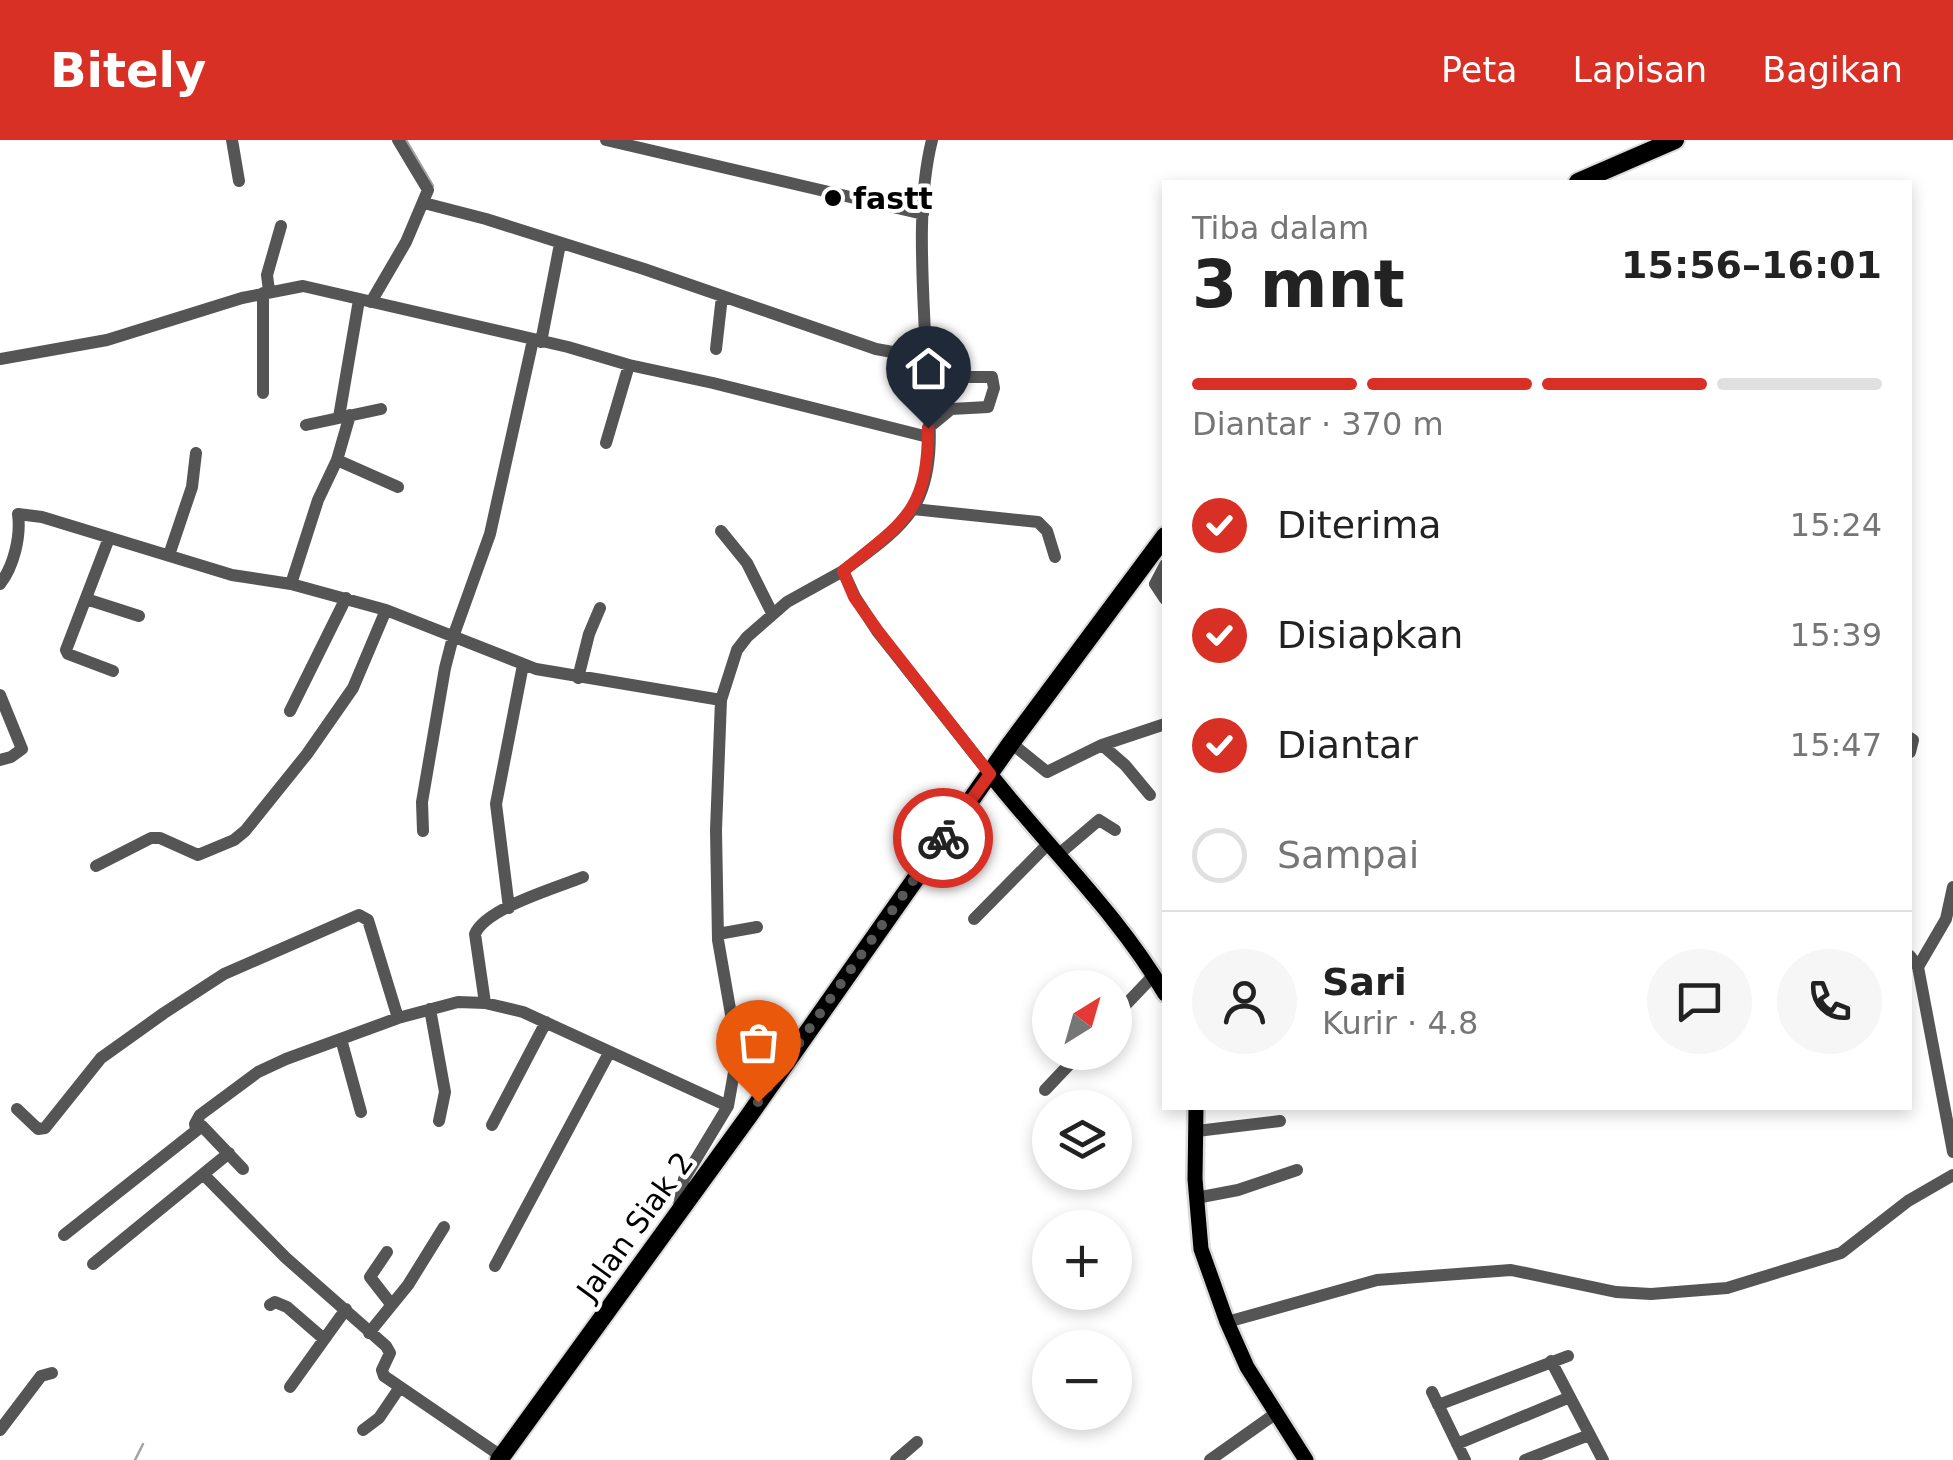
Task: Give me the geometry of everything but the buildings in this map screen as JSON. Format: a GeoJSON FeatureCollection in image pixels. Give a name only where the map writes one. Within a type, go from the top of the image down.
{"type":"FeatureCollection","features":[{"type":"Feature","properties":{"kind":"highway"},"geometry":{"type":"LineString","coordinates":[[1583,180],[1675,140]]}},
{"type":"Feature","properties":{"kind":"highway","name":"Jalan Siak 2"},"geometry":{"type":"LineString","coordinates":[[500,1458],[1011,743],[1162,554]]}},
{"type":"Feature","properties":{"kind":"main road"},"geometry":{"type":"LineString","coordinates":[[990,774],[1054,848],[1162,989]]}},
{"type":"Feature","properties":{"kind":"main road"},"geometry":{"type":"LineString","coordinates":[[1196,1110],[1196,1198],[1201,1249],[1247,1366],[1306,1460]]}},
{"type":"Feature","properties":{"kind":"street"},"geometry":{"type":"LineString","coordinates":[[232,140],[239,181]]}},
{"type":"Feature","properties":{"kind":"street"},"geometry":{"type":"LineString","coordinates":[[291,584],[318,500],[336,460],[365,301],[406,242],[428,190],[398,140]]}},
{"type":"Feature","properties":{"kind":"street"},"geometry":{"type":"LineString","coordinates":[[606,140],[638,144],[924,214]]}},
{"type":"Feature","properties":{"kind":"street"},"geometry":{"type":"LineString","coordinates":[[678,1214],[684,1179],[728,1106],[736,1061],[718,934],[716,830],[722,700],[737,650],[772,613],[843,571],[890,533],[912,509],[925,480],[928,433],[924,181],[932,140]]}},
{"type":"Feature","properties":{"kind":"street"},"geometry":{"type":"LineString","coordinates":[[424,203],[722,296],[876,349],[926,358]]}},
{"type":"Feature","properties":{"kind":"street"},"geometry":{"type":"LineString","coordinates":[[263,393],[266,292],[280,226]]}},
{"type":"Feature","properties":{"kind":"street"},"geometry":{"type":"LineString","coordinates":[[423,831],[422,802],[453,637],[490,534],[560,244]]}},
{"type":"Feature","properties":{"kind":"street"},"geometry":{"type":"LineString","coordinates":[[0,359],[107,340],[266,292],[303,286],[928,433]]}},
{"type":"Feature","properties":{"kind":"street"},"geometry":{"type":"LineString","coordinates":[[716,349],[722,296]]}},
{"type":"Feature","properties":{"kind":"street"},"geometry":{"type":"LineString","coordinates":[[606,443],[629,365]]}},
{"type":"Feature","properties":{"kind":"street"},"geometry":{"type":"LineString","coordinates":[[928,433],[951,409],[988,408],[994,388],[992,378],[946,377],[942,393],[945,412]]}},
{"type":"Feature","properties":{"kind":"street"},"geometry":{"type":"LineString","coordinates":[[306,425],[381,409]]}},
{"type":"Feature","properties":{"kind":"street"},"geometry":{"type":"LineString","coordinates":[[169,555],[192,487],[196,453]]}},
{"type":"Feature","properties":{"kind":"street"},"geometry":{"type":"LineString","coordinates":[[336,460],[398,487]]}},
{"type":"Feature","properties":{"kind":"street"},"geometry":{"type":"LineString","coordinates":[[912,509],[1038,522],[1047,531],[1055,557]]}},
{"type":"Feature","properties":{"kind":"street"},"geometry":{"type":"LineString","coordinates":[[0,584],[14,554],[20,526],[11,514],[42,517],[232,575],[291,584],[386,610],[522,665],[578,678],[722,700]]}},
{"type":"Feature","properties":{"kind":"street"},"geometry":{"type":"LineString","coordinates":[[721,531],[747,563],[772,613]]}},
{"type":"Feature","properties":{"kind":"street"},"geometry":{"type":"LineString","coordinates":[[109,538],[66,650],[113,671]]}},
{"type":"Feature","properties":{"kind":"street"},"geometry":{"type":"LineString","coordinates":[[1162,557],[1155,584],[1162,594]]}},
{"type":"Feature","properties":{"kind":"street"},"geometry":{"type":"LineString","coordinates":[[843,571],[854,597],[878,631],[990,774]]}},
{"type":"Feature","properties":{"kind":"street"},"geometry":{"type":"LineString","coordinates":[[290,711],[346,598]]}},
{"type":"Feature","properties":{"kind":"street"},"geometry":{"type":"LineString","coordinates":[[86,599],[139,616]]}},
{"type":"Feature","properties":{"kind":"street"},"geometry":{"type":"LineString","coordinates":[[578,678],[600,608]]}},
{"type":"Feature","properties":{"kind":"street"},"geometry":{"type":"LineString","coordinates":[[96,866],[155,837],[198,855],[234,840],[307,754],[353,688],[386,610]]}},
{"type":"Feature","properties":{"kind":"street"},"geometry":{"type":"LineString","coordinates":[[509,908],[496,804],[522,665]]}},
{"type":"Feature","properties":{"kind":"street"},"geometry":{"type":"LineString","coordinates":[[0,695],[22,748],[0,760]]}},
{"type":"Feature","properties":{"kind":"street"},"geometry":{"type":"LineString","coordinates":[[1011,743],[1048,772],[1102,745],[1162,725]]}},
{"type":"Feature","properties":{"kind":"street"},"geometry":{"type":"LineString","coordinates":[[1102,745],[1150,795]]}},
{"type":"Feature","properties":{"kind":"street"},"geometry":{"type":"LineString","coordinates":[[974,919],[1054,848],[1099,820],[1116,830]]}},
{"type":"Feature","properties":{"kind":"street"},"geometry":{"type":"LineString","coordinates":[[485,1003],[475,934],[487,918],[583,877]]}},
{"type":"Feature","properties":{"kind":"street"},"geometry":{"type":"LineString","coordinates":[[1953,887],[1936,941],[1914,961],[1953,1152]]}},
{"type":"Feature","properties":{"kind":"street"},"geometry":{"type":"LineString","coordinates":[[16,1109],[32,1126],[45,1128],[102,1058],[164,1013],[224,974],[359,915],[368,920],[398,1018]]}},
{"type":"Feature","properties":{"kind":"street"},"geometry":{"type":"LineString","coordinates":[[718,934],[756,927]]}},
{"type":"Feature","properties":{"kind":"street"},"geometry":{"type":"LineString","coordinates":[[1132,998],[1154,975]]}},
{"type":"Feature","properties":{"kind":"street"},"geometry":{"type":"LineString","coordinates":[[196,1128],[200,1116],[258,1072],[398,1018],[458,1002],[485,1003],[523,1012],[728,1106]]}},
{"type":"Feature","properties":{"kind":"street"},"geometry":{"type":"LineString","coordinates":[[430,1009],[445,1092],[439,1121]]}},
{"type":"Feature","properties":{"kind":"street"},"geometry":{"type":"LineString","coordinates":[[492,1125],[546,1022]]}},
{"type":"Feature","properties":{"kind":"street"},"geometry":{"type":"LineString","coordinates":[[341,1039],[361,1112]]}},
{"type":"Feature","properties":{"kind":"street"},"geometry":{"type":"LineString","coordinates":[[495,1266],[609,1053]]}},
{"type":"Feature","properties":{"kind":"street"},"geometry":{"type":"LineString","coordinates":[[1045,1090],[1064,1070]]}},
{"type":"Feature","properties":{"kind":"street"},"geometry":{"type":"LineString","coordinates":[[1197,1131],[1280,1121]]}},
{"type":"Feature","properties":{"kind":"street"},"geometry":{"type":"LineString","coordinates":[[64,1235],[196,1128],[206,1128],[243,1170]]}},
{"type":"Feature","properties":{"kind":"street"},"geometry":{"type":"LineString","coordinates":[[93,1264],[229,1153]]}},
{"type":"Feature","properties":{"kind":"street"},"geometry":{"type":"LineString","coordinates":[[1196,1198],[1238,1190],[1297,1170]]}},
{"type":"Feature","properties":{"kind":"street"},"geometry":{"type":"LineString","coordinates":[[202,1174],[286,1258],[386,1346],[390,1353],[382,1374],[500,1458]]}},
{"type":"Feature","properties":{"kind":"street"},"geometry":{"type":"LineString","coordinates":[[1227,1322],[1377,1280],[1511,1270],[1634,1293],[1726,1288],[1841,1253],[1908,1201],[1953,1175]]}},
{"type":"Feature","properties":{"kind":"street"},"geometry":{"type":"LineString","coordinates":[[369,1333],[430,1254],[444,1227]]}},
{"type":"Feature","properties":{"kind":"street"},"geometry":{"type":"LineString","coordinates":[[387,1252],[370,1277],[390,1304]]}},
{"type":"Feature","properties":{"kind":"street"},"geometry":{"type":"LineString","coordinates":[[270,1306],[275,1302],[287,1307],[324,1339]]}},
{"type":"Feature","properties":{"kind":"street"},"geometry":{"type":"LineString","coordinates":[[290,1387],[346,1309]]}},
{"type":"Feature","properties":{"kind":"street"},"geometry":{"type":"LineString","coordinates":[[1465,1460],[1435,1399],[1568,1356]]}},
{"type":"Feature","properties":{"kind":"street"},"geometry":{"type":"LineString","coordinates":[[1551,1361],[1602,1460]]}},
{"type":"Feature","properties":{"kind":"street"},"geometry":{"type":"LineString","coordinates":[[0,1430],[41,1376],[52,1373]]}},
{"type":"Feature","properties":{"kind":"street"},"geometry":{"type":"LineString","coordinates":[[362,1430],[379,1418],[400,1388]]}},
{"type":"Feature","properties":{"kind":"street"},"geometry":{"type":"LineString","coordinates":[[1457,1444],[1570,1398]]}},
{"type":"Feature","properties":{"kind":"street"},"geometry":{"type":"LineString","coordinates":[[1210,1460],[1275,1414]]}},
{"type":"Feature","properties":{"kind":"street"},"geometry":{"type":"LineString","coordinates":[[1525,1460],[1552,1455],[1589,1435]]}},
{"type":"Feature","properties":{"kind":"street"},"geometry":{"type":"LineString","coordinates":[[896,1460],[917,1442]]}},
{"type":"Feature","properties":{"kind":"waterway"},"geometry":{"type":"LineString","coordinates":[[406,140],[433,186]]}},
{"type":"Feature","properties":{"kind":"waterway"},"geometry":{"type":"LineString","coordinates":[[135,1460],[143,1444]]}},
{"type":"Feature","properties":{"kind":"way so far"},"geometry":{"type":"LineString","coordinates":[[758,1102],[943,838]]}},
{"type":"Feature","properties":{"kind":"place","name":"fastt"},"geometry":{"type":"Point","coordinates":[833,198]}},
{"type":"Feature","properties":{"kind":"route"},"geometry":{"type":"LineString","coordinates":[[928,428],[925,480],[920,496],[904,520],[843,571],[854,597],[878,631],[990,774],[943,838]]}}]}
